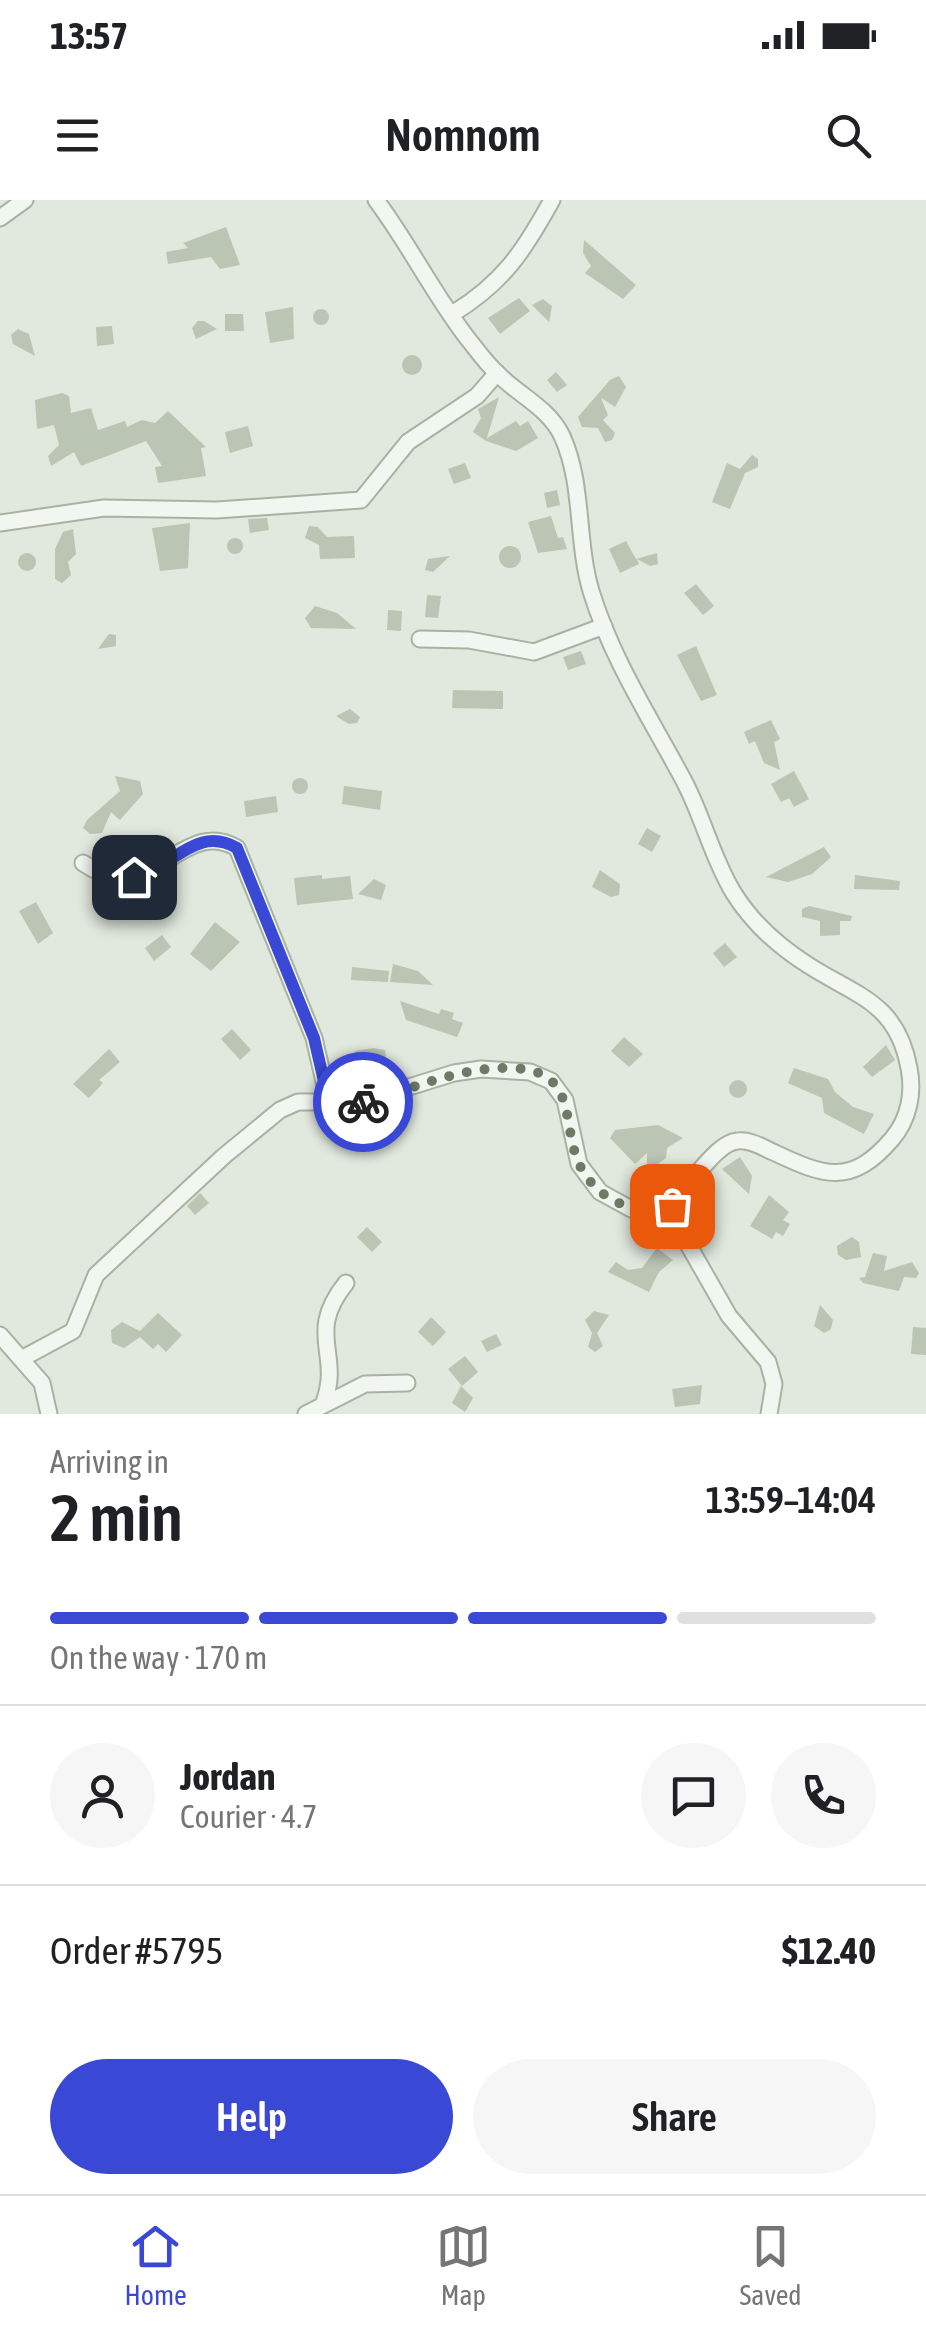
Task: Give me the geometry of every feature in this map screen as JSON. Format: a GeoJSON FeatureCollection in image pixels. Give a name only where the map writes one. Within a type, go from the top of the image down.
{"type":"FeatureCollection","features":[{"type":"Feature","properties":{"kind":"street"},"geometry":{"type":"LineString","coordinates":[[0,218],[26,200]]}},
{"type":"Feature","properties":{"kind":"street"},"geometry":{"type":"LineString","coordinates":[[376,200],[452,314],[497,373],[544,410],[565,443],[590,590],[642,710],[686,784],[715,859],[735,896],[761,930],[811,967],[844,982],[880,1008],[899,1036],[910,1074],[906,1114],[897,1132],[867,1164],[839,1174],[811,1170],[756,1144],[736,1141],[726,1145],[677,1195],[673,1218],[729,1316],[768,1362],[774,1384],[769,1414]]}},
{"type":"Feature","properties":{"kind":"street"},"geometry":{"type":"LineString","coordinates":[[452,314],[487,293],[508,270],[552,200]]}},
{"type":"Feature","properties":{"kind":"street"},"geometry":{"type":"LineString","coordinates":[[0,522],[104,508],[217,510],[361,500],[408,442],[478,396],[497,373]]}},
{"type":"Feature","properties":{"kind":"street"},"geometry":{"type":"LineString","coordinates":[[420,639],[469,640],[534,652],[604,626]]}},
{"type":"Feature","properties":{"kind":"street"},"geometry":{"type":"LineString","coordinates":[[83,863],[108,875],[134,877],[158,868],[200,842],[215,840],[237,848],[314,1038],[329,1103]]}},
{"type":"Feature","properties":{"kind":"street"},"geometry":{"type":"LineString","coordinates":[[23,1358],[74,1331],[90,1282],[224,1156],[288,1106],[390,1095],[454,1073],[505,1068],[530,1072],[551,1081],[565,1100],[580,1164],[600,1192],[631,1209],[673,1218]]}},
{"type":"Feature","properties":{"kind":"street"},"geometry":{"type":"LineString","coordinates":[[324,1402],[328,1385],[324,1314],[346,1283]]}},
{"type":"Feature","properties":{"kind":"street"},"geometry":{"type":"LineString","coordinates":[[0,1335],[42,1382],[49,1414]]}},
{"type":"Feature","properties":{"kind":"street"},"geometry":{"type":"LineString","coordinates":[[306,1414],[365,1384],[406,1383]]}},
{"type":"Feature","properties":{"kind":"building"},"geometry":{"type":"Polygon","coordinates":[[[226,227],[240,265],[220,269],[211,257],[168,264],[166,252],[188,248],[183,243],[226,227]]]}},
{"type":"Feature","properties":{"kind":"building"},"geometry":{"type":"Polygon","coordinates":[[[584,240],[636,285],[623,299],[585,273],[591,266],[583,253],[584,240]]]}},
{"type":"Feature","properties":{"kind":"building"},"geometry":{"type":"Polygon","coordinates":[[[519,298],[530,311],[500,334],[488,318],[519,298]]]}},
{"type":"Feature","properties":{"kind":"building"},"geometry":{"type":"Polygon","coordinates":[[[543,299],[552,306],[549,322],[532,305],[543,299]]]}},
{"type":"Feature","properties":{"kind":"building"},"geometry":{"type":"Polygon","coordinates":[[[293,307],[294,339],[270,343],[265,312],[293,307]]]}},
{"type":"Feature","properties":{"kind":"building"},"geometry":{"type":"Polygon","coordinates":[[[321,309],[329,317],[321,325],[313,317],[321,309]]]}},
{"type":"Feature","properties":{"kind":"building"},"geometry":{"type":"Polygon","coordinates":[[[225,314],[243,314],[244,331],[225,331],[225,314]]]}},
{"type":"Feature","properties":{"kind":"building"},"geometry":{"type":"Polygon","coordinates":[[[198,321],[217,329],[196,339],[192,328],[198,321]]]}},
{"type":"Feature","properties":{"kind":"building"},"geometry":{"type":"Polygon","coordinates":[[[112,326],[114,344],[97,346],[96,327],[112,326]]]}},
{"type":"Feature","properties":{"kind":"building"},"geometry":{"type":"Polygon","coordinates":[[[18,329],[29,334],[35,356],[13,344],[11,335],[18,329]]]}},
{"type":"Feature","properties":{"kind":"building"},"geometry":{"type":"Polygon","coordinates":[[[412,355],[422,365],[412,375],[402,365],[412,355]]]}},
{"type":"Feature","properties":{"kind":"building"},"geometry":{"type":"Polygon","coordinates":[[[556,372],[567,385],[557,392],[547,380],[556,372]]]}},
{"type":"Feature","properties":{"kind":"building"},"geometry":{"type":"Polygon","coordinates":[[[619,376],[626,387],[615,407],[601,398],[608,415],[603,420],[615,433],[612,440],[605,442],[598,428],[582,427],[578,417],[610,380],[619,376]]]}},
{"type":"Feature","properties":{"kind":"building"},"geometry":{"type":"Polygon","coordinates":[[[62,393],[69,396],[71,413],[91,408],[98,430],[125,421],[127,427],[142,420],[155,423],[168,411],[206,447],[201,448],[206,476],[158,483],[155,467],[162,466],[146,441],[81,466],[74,452],[51,466],[48,456],[59,445],[54,425],[37,429],[35,400],[62,393]]]}},
{"type":"Feature","properties":{"kind":"building"},"geometry":{"type":"Polygon","coordinates":[[[499,397],[487,438],[516,421],[520,426],[528,421],[538,438],[516,451],[473,432],[481,418],[478,409],[499,397]]]}},
{"type":"Feature","properties":{"kind":"building"},"geometry":{"type":"Polygon","coordinates":[[[248,426],[253,446],[230,453],[225,432],[248,426]]]}},
{"type":"Feature","properties":{"kind":"building"},"geometry":{"type":"Polygon","coordinates":[[[752,455],[758,459],[758,467],[745,473],[730,509],[712,502],[727,463],[740,469],[752,455]]]}},
{"type":"Feature","properties":{"kind":"building"},"geometry":{"type":"Polygon","coordinates":[[[465,463],[471,478],[454,484],[448,469],[465,463]]]}},
{"type":"Feature","properties":{"kind":"building"},"geometry":{"type":"Polygon","coordinates":[[[557,490],[560,505],[547,508],[544,493],[557,490]]]}},
{"type":"Feature","properties":{"kind":"building"},"geometry":{"type":"Polygon","coordinates":[[[551,516],[558,538],[563,537],[567,549],[538,553],[528,522],[551,516]]]}},
{"type":"Feature","properties":{"kind":"building"},"geometry":{"type":"Polygon","coordinates":[[[267,518],[269,530],[250,533],[248,519],[267,518]]]}},
{"type":"Feature","properties":{"kind":"building"},"geometry":{"type":"Polygon","coordinates":[[[190,523],[188,568],[160,571],[152,528],[190,523]]]}},
{"type":"Feature","properties":{"kind":"building"},"geometry":{"type":"Polygon","coordinates":[[[309,526],[318,527],[327,537],[354,536],[355,558],[320,559],[319,545],[305,538],[309,526]]]}},
{"type":"Feature","properties":{"kind":"building"},"geometry":{"type":"Polygon","coordinates":[[[73,529],[76,554],[68,562],[71,575],[62,583],[55,579],[55,549],[63,532],[73,529]]]}},
{"type":"Feature","properties":{"kind":"building"},"geometry":{"type":"Polygon","coordinates":[[[235,538],[243,546],[235,554],[227,546],[235,538]]]}},
{"type":"Feature","properties":{"kind":"building"},"geometry":{"type":"Polygon","coordinates":[[[626,541],[636,559],[657,553],[658,564],[650,566],[637,559],[639,564],[620,573],[609,549],[626,541]]]}},
{"type":"Feature","properties":{"kind":"building"},"geometry":{"type":"Polygon","coordinates":[[[510,546],[518,549],[518,565],[510,568],[502,565],[499,557],[502,549],[510,546]]]}},
{"type":"Feature","properties":{"kind":"building"},"geometry":{"type":"Polygon","coordinates":[[[27,553],[36,562],[27,571],[18,562],[27,553]]]}},
{"type":"Feature","properties":{"kind":"building"},"geometry":{"type":"Polygon","coordinates":[[[450,556],[433,572],[425,570],[428,559],[450,556]]]}},
{"type":"Feature","properties":{"kind":"building"},"geometry":{"type":"Polygon","coordinates":[[[696,584],[714,606],[703,615],[684,593],[696,584]]]}},
{"type":"Feature","properties":{"kind":"building"},"geometry":{"type":"Polygon","coordinates":[[[427,595],[441,596],[438,618],[425,617],[427,595]]]}},
{"type":"Feature","properties":{"kind":"building"},"geometry":{"type":"Polygon","coordinates":[[[315,606],[337,613],[356,629],[311,628],[305,618],[315,606]]]}},
{"type":"Feature","properties":{"kind":"building"},"geometry":{"type":"Polygon","coordinates":[[[388,610],[402,611],[401,631],[387,630],[388,610]]]}},
{"type":"Feature","properties":{"kind":"building"},"geometry":{"type":"Polygon","coordinates":[[[109,634],[116,635],[116,646],[98,649],[109,634]]]}},
{"type":"Feature","properties":{"kind":"building"},"geometry":{"type":"Polygon","coordinates":[[[696,646],[717,695],[701,701],[677,655],[696,646]]]}},
{"type":"Feature","properties":{"kind":"building"},"geometry":{"type":"Polygon","coordinates":[[[581,651],[586,664],[568,670],[563,657],[581,651]]]}},
{"type":"Feature","properties":{"kind":"building"},"geometry":{"type":"Polygon","coordinates":[[[453,690],[503,691],[503,709],[452,708],[453,690]]]}},
{"type":"Feature","properties":{"kind":"building"},"geometry":{"type":"Polygon","coordinates":[[[350,709],[360,717],[357,723],[349,724],[336,716],[350,709]]]}},
{"type":"Feature","properties":{"kind":"building"},"geometry":{"type":"Polygon","coordinates":[[[771,720],[780,739],[774,742],[780,770],[764,763],[755,741],[749,744],[744,732],[771,720]]]}},
{"type":"Feature","properties":{"kind":"building"},"geometry":{"type":"Polygon","coordinates":[[[794,771],[809,799],[794,807],[789,798],[781,802],[771,784],[794,771]]]}},
{"type":"Feature","properties":{"kind":"building"},"geometry":{"type":"Polygon","coordinates":[[[115,776],[140,781],[143,794],[120,820],[111,812],[102,833],[90,834],[83,828],[87,820],[120,791],[115,776]]]}},
{"type":"Feature","properties":{"kind":"building"},"geometry":{"type":"Polygon","coordinates":[[[300,778],[308,786],[300,794],[292,786],[300,778]]]}},
{"type":"Feature","properties":{"kind":"building"},"geometry":{"type":"Polygon","coordinates":[[[344,786],[382,791],[380,810],[342,804],[344,786]]]}},
{"type":"Feature","properties":{"kind":"building"},"geometry":{"type":"Polygon","coordinates":[[[276,796],[278,812],[246,817],[244,801],[276,796]]]}},
{"type":"Feature","properties":{"kind":"building"},"geometry":{"type":"Polygon","coordinates":[[[647,828],[661,836],[652,852],[638,844],[647,828]]]}},
{"type":"Feature","properties":{"kind":"building"},"geometry":{"type":"Polygon","coordinates":[[[824,847],[831,857],[812,874],[788,882],[766,877],[824,847]]]}},
{"type":"Feature","properties":{"kind":"building"},"geometry":{"type":"Polygon","coordinates":[[[600,870],[620,884],[619,895],[611,897],[592,887],[600,870]]]}},
{"type":"Feature","properties":{"kind":"building"},"geometry":{"type":"Polygon","coordinates":[[[322,875],[322,879],[350,876],[353,899],[297,905],[294,878],[322,875]]]}},
{"type":"Feature","properties":{"kind":"building"},"geometry":{"type":"Polygon","coordinates":[[[855,875],[900,881],[899,890],[854,889],[855,875]]]}},
{"type":"Feature","properties":{"kind":"building"},"geometry":{"type":"Polygon","coordinates":[[[374,879],[386,885],[381,900],[358,894],[374,879]]]}},
{"type":"Feature","properties":{"kind":"building"},"geometry":{"type":"Polygon","coordinates":[[[36,902],[53,933],[38,944],[19,911],[36,902]]]}},
{"type":"Feature","properties":{"kind":"building"},"geometry":{"type":"Polygon","coordinates":[[[809,906],[852,916],[851,921],[840,921],[840,935],[820,936],[820,921],[802,917],[802,909],[809,906]]]}},
{"type":"Feature","properties":{"kind":"building"},"geometry":{"type":"Polygon","coordinates":[[[215,922],[240,942],[211,971],[190,954],[215,922]]]}},
{"type":"Feature","properties":{"kind":"building"},"geometry":{"type":"Polygon","coordinates":[[[162,935],[171,947],[154,961],[145,948],[162,935]]]}},
{"type":"Feature","properties":{"kind":"building"},"geometry":{"type":"Polygon","coordinates":[[[725,943],[737,957],[724,967],[713,953],[725,943]]]}},
{"type":"Feature","properties":{"kind":"building"},"geometry":{"type":"Polygon","coordinates":[[[393,964],[418,971],[433,985],[390,982],[393,964]]]}},
{"type":"Feature","properties":{"kind":"building"},"geometry":{"type":"Polygon","coordinates":[[[352,967],[389,971],[388,982],[351,980],[352,967]]]}},
{"type":"Feature","properties":{"kind":"building"},"geometry":{"type":"Polygon","coordinates":[[[400,1001],[439,1014],[441,1009],[454,1013],[452,1019],[463,1023],[457,1037],[406,1020],[400,1001]]]}},
{"type":"Feature","properties":{"kind":"building"},"geometry":{"type":"Polygon","coordinates":[[[232,1029],[251,1050],[240,1060],[221,1039],[232,1029]]]}},
{"type":"Feature","properties":{"kind":"building"},"geometry":{"type":"Polygon","coordinates":[[[624,1037],[643,1054],[629,1067],[611,1051],[624,1037]]]}},
{"type":"Feature","properties":{"kind":"building"},"geometry":{"type":"Polygon","coordinates":[[[886,1045],[895,1060],[872,1077],[863,1067],[886,1045]]]}},
{"type":"Feature","properties":{"kind":"building"},"geometry":{"type":"Polygon","coordinates":[[[109,1049],[120,1062],[99,1080],[103,1083],[89,1098],[73,1084],[109,1049]]]}},
{"type":"Feature","properties":{"kind":"building"},"geometry":{"type":"Polygon","coordinates":[[[385,1050],[387,1065],[358,1070],[355,1051],[385,1050]]]}},
{"type":"Feature","properties":{"kind":"building"},"geometry":{"type":"Polygon","coordinates":[[[794,1068],[828,1079],[835,1092],[853,1107],[874,1114],[864,1134],[824,1113],[822,1098],[788,1083],[794,1068]]]}},
{"type":"Feature","properties":{"kind":"building"},"geometry":{"type":"Polygon","coordinates":[[[738,1080],[747,1089],[738,1098],[729,1089],[738,1080]]]}},
{"type":"Feature","properties":{"kind":"building"},"geometry":{"type":"Polygon","coordinates":[[[658,1125],[683,1138],[667,1148],[666,1158],[655,1166],[662,1180],[654,1188],[647,1182],[647,1153],[635,1164],[610,1138],[615,1130],[658,1125]]]}},
{"type":"Feature","properties":{"kind":"building"},"geometry":{"type":"Polygon","coordinates":[[[740,1157],[752,1176],[749,1194],[722,1169],[740,1157]]]}},
{"type":"Feature","properties":{"kind":"building"},"geometry":{"type":"Polygon","coordinates":[[[200,1193],[209,1203],[195,1215],[187,1206],[200,1193]]]}},
{"type":"Feature","properties":{"kind":"building"},"geometry":{"type":"Polygon","coordinates":[[[769,1195],[789,1212],[783,1220],[790,1224],[783,1236],[776,1232],[772,1239],[750,1226],[769,1195]]]}},
{"type":"Feature","properties":{"kind":"building"},"geometry":{"type":"Polygon","coordinates":[[[367,1227],[382,1242],[372,1252],[357,1237],[367,1227]]]}},
{"type":"Feature","properties":{"kind":"building"},"geometry":{"type":"Polygon","coordinates":[[[852,1237],[859,1242],[861,1257],[846,1260],[838,1255],[837,1246],[852,1237]]]}},
{"type":"Feature","properties":{"kind":"building"},"geometry":{"type":"Polygon","coordinates":[[[657,1248],[673,1260],[659,1272],[649,1292],[608,1272],[616,1262],[628,1270],[642,1268],[657,1248]]]}},
{"type":"Feature","properties":{"kind":"building"},"geometry":{"type":"Polygon","coordinates":[[[873,1253],[887,1256],[884,1271],[912,1262],[919,1273],[916,1278],[904,1277],[899,1291],[863,1283],[859,1278],[865,1277],[873,1253]]]}},
{"type":"Feature","properties":{"kind":"building"},"geometry":{"type":"Polygon","coordinates":[[[820,1305],[833,1320],[831,1329],[824,1333],[814,1326],[820,1305]]]}},
{"type":"Feature","properties":{"kind":"building"},"geometry":{"type":"Polygon","coordinates":[[[594,1311],[609,1315],[597,1333],[603,1346],[595,1352],[588,1347],[592,1333],[585,1320],[594,1311]]]}},
{"type":"Feature","properties":{"kind":"building"},"geometry":{"type":"Polygon","coordinates":[[[158,1313],[182,1335],[166,1352],[158,1344],[153,1349],[140,1337],[124,1348],[112,1343],[111,1330],[122,1322],[140,1331],[158,1313]]]}},
{"type":"Feature","properties":{"kind":"building"},"geometry":{"type":"Polygon","coordinates":[[[431,1317],[446,1332],[433,1346],[418,1332],[431,1317]]]}},
{"type":"Feature","properties":{"kind":"building"},"geometry":{"type":"Polygon","coordinates":[[[913,1327],[926,1328],[926,1355],[911,1354],[913,1327]]]}},
{"type":"Feature","properties":{"kind":"building"},"geometry":{"type":"Polygon","coordinates":[[[496,1334],[502,1345],[487,1352],[481,1341],[496,1334]]]}},
{"type":"Feature","properties":{"kind":"building"},"geometry":{"type":"Polygon","coordinates":[[[465,1356],[478,1372],[462,1386],[448,1369],[465,1356]]]}},
{"type":"Feature","properties":{"kind":"building"},"geometry":{"type":"Polygon","coordinates":[[[702,1385],[700,1404],[675,1407],[672,1389],[702,1385]]]}},
{"type":"Feature","properties":{"kind":"building"},"geometry":{"type":"Polygon","coordinates":[[[461,1386],[473,1398],[465,1412],[452,1403],[461,1386]]]}},
{"type":"Feature","properties":{"kind":"way so far"},"geometry":{"type":"LineString","coordinates":[[363,1102],[454,1073],[481,1069],[518,1068],[543,1076],[565,1100],[580,1164],[600,1192],[631,1209],[673,1218],[672,1206]]}},
{"type":"Feature","properties":{"kind":"route"},"geometry":{"type":"LineString","coordinates":[[134,877],[158,868],[200,842],[215,840],[237,848],[314,1038],[329,1103],[363,1102]]}}]}
